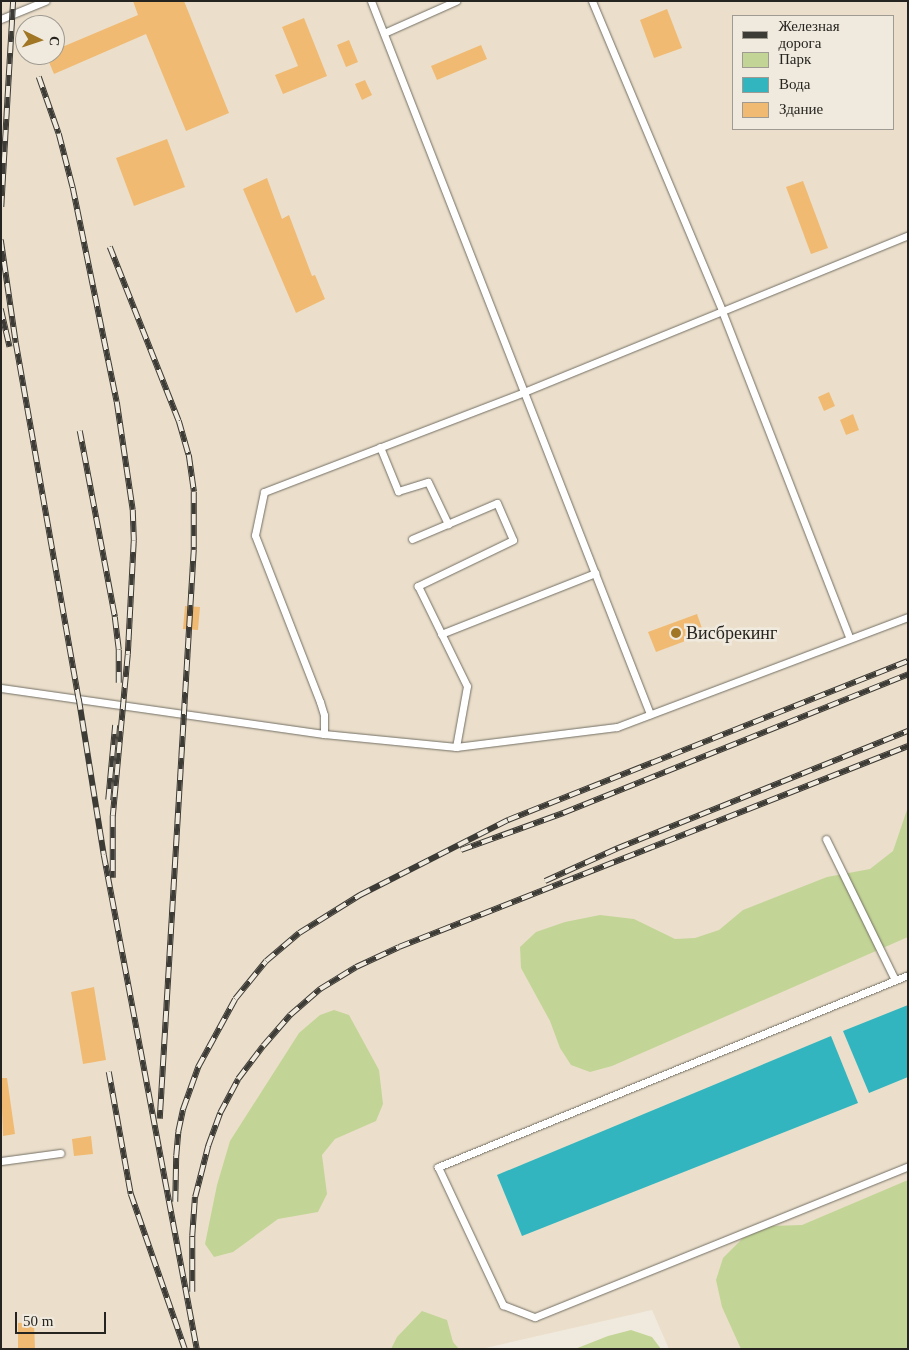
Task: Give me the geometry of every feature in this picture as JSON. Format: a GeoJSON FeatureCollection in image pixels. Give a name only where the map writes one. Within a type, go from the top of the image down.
{"type":"FeatureCollection","features":[{"type":"Feature","properties":{"kind":"lane"},"geometry":{"type":"LineString","coordinates":[[1,19],[45,1]]}},
{"type":"Feature","properties":{"kind":"lane"},"geometry":{"type":"LineString","coordinates":[[371,1],[650,714]]}},
{"type":"Feature","properties":{"kind":"lane"},"geometry":{"type":"LineString","coordinates":[[384,32],[456,1]]}},
{"type":"Feature","properties":{"kind":"lane"},"geometry":{"type":"LineString","coordinates":[[592,1],[722,311],[849,638]]}},
{"type":"Feature","properties":{"kind":"lane"},"geometry":{"type":"LineString","coordinates":[[324,734],[324,715],[320,702],[256,535],[264,492],[524,392],[908,235]]}},
{"type":"Feature","properties":{"kind":"lane"},"geometry":{"type":"LineString","coordinates":[[380,448],[398,491],[428,482],[448,524]]}},
{"type":"Feature","properties":{"kind":"lane"},"geometry":{"type":"LineString","coordinates":[[412,539],[497,503],[513,540],[418,586],[467,686],[456,747]]}},
{"type":"Feature","properties":{"kind":"lane"},"geometry":{"type":"LineString","coordinates":[[441,634],[595,573]]}},
{"type":"Feature","properties":{"kind":"lane"},"geometry":{"type":"LineString","coordinates":[[1,688],[324,734],[456,747],[617,727],[908,617]]}},
{"type":"Feature","properties":{"kind":"lane"},"geometry":{"type":"LineString","coordinates":[[826,839],[895,980]]}},
{"type":"Feature","properties":{"kind":"lane"},"geometry":{"type":"LineString","coordinates":[[908,975],[438,1168],[503,1305],[536,1317],[908,1166]]}},
{"type":"Feature","properties":{"kind":"lane"},"geometry":{"type":"LineString","coordinates":[[1,1161],[60,1153]]}},
{"type":"Feature","properties":{"kind":"shaded area"},"geometry":{"type":"Polygon","coordinates":[[[1,1],[908,1],[908,1349],[669,1349],[652,1310],[481,1349],[1,1349],[1,1]]]}},
{"type":"Feature","properties":{"kind":"green space"},"geometry":{"type":"Polygon","coordinates":[[[908,807],[908,937],[612,1066],[590,1072],[571,1065],[560,1048],[550,1021],[521,968],[520,947],[536,932],[565,922],[600,915],[634,919],[675,939],[695,938],[719,930],[743,910],[827,877],[870,869],[893,851],[908,807]]]}},
{"type":"Feature","properties":{"kind":"green space"},"geometry":{"type":"Polygon","coordinates":[[[334,1010],[349,1015],[379,1070],[383,1104],[376,1121],[335,1139],[322,1155],[327,1194],[318,1212],[278,1219],[233,1252],[214,1257],[205,1244],[217,1185],[230,1141],[299,1033],[320,1015],[334,1010]]]}},
{"type":"Feature","properties":{"kind":"green space"},"geometry":{"type":"Polygon","coordinates":[[[908,1180],[908,1349],[741,1349],[722,1307],[716,1280],[723,1258],[743,1238],[770,1226],[802,1225],[908,1180]]]}},
{"type":"Feature","properties":{"kind":"green space"},"geometry":{"type":"Polygon","coordinates":[[[422,1311],[447,1320],[453,1342],[459,1349],[391,1349],[397,1337],[422,1311]]]}},
{"type":"Feature","properties":{"kind":"green space"},"geometry":{"type":"Polygon","coordinates":[[[631,1330],[652,1337],[661,1349],[575,1349],[608,1336],[631,1330]]]}},
{"type":"Feature","properties":{"kind":"water"},"geometry":{"type":"Polygon","coordinates":[[[908,1005],[908,1077],[869,1093],[843,1031],[908,1005]]]}},
{"type":"Feature","properties":{"kind":"water"},"geometry":{"type":"Polygon","coordinates":[[[831,1036],[858,1103],[522,1236],[497,1175],[831,1036]]]}},
{"type":"Feature","properties":{"kind":"building"},"geometry":{"type":"Polygon","coordinates":[[[133,1],[184,1],[229,113],[186,131],[146,34],[54,74],[50,65],[65,65],[65,46],[138,15],[133,1]]]}},
{"type":"Feature","properties":{"kind":"building"},"geometry":{"type":"Polygon","coordinates":[[[667,9],[682,48],[654,58],[640,20],[667,9]]]}},
{"type":"Feature","properties":{"kind":"building"},"geometry":{"type":"Polygon","coordinates":[[[304,18],[327,76],[283,94],[275,75],[298,66],[282,27],[304,18]]]}},
{"type":"Feature","properties":{"kind":"building"},"geometry":{"type":"Polygon","coordinates":[[[349,40],[358,62],[346,67],[337,45],[349,40]]]}},
{"type":"Feature","properties":{"kind":"building"},"geometry":{"type":"Polygon","coordinates":[[[481,45],[487,59],[437,80],[431,66],[481,45]]]}},
{"type":"Feature","properties":{"kind":"building"},"geometry":{"type":"Polygon","coordinates":[[[365,80],[372,95],[362,100],[355,84],[365,80]]]}},
{"type":"Feature","properties":{"kind":"building"},"geometry":{"type":"Polygon","coordinates":[[[167,139],[185,187],[134,206],[116,158],[167,139]]]}},
{"type":"Feature","properties":{"kind":"building"},"geometry":{"type":"Polygon","coordinates":[[[267,178],[282,219],[289,215],[312,276],[315,275],[325,299],[296,313],[243,189],[267,178]]]}},
{"type":"Feature","properties":{"kind":"building"},"geometry":{"type":"Polygon","coordinates":[[[803,181],[828,248],[811,254],[786,187],[803,181]]]}},
{"type":"Feature","properties":{"kind":"building"},"geometry":{"type":"Polygon","coordinates":[[[829,392],[835,406],[824,411],[818,397],[829,392]]]}},
{"type":"Feature","properties":{"kind":"building"},"geometry":{"type":"Polygon","coordinates":[[[853,414],[859,430],[846,435],[840,420],[853,414]]]}},
{"type":"Feature","properties":{"kind":"building"},"geometry":{"type":"Polygon","coordinates":[[[185,606],[200,607],[198,630],[183,629],[185,606]]]}},
{"type":"Feature","properties":{"kind":"building","name":"Висбрекинг"},"geometry":{"type":"Polygon","coordinates":[[[697,614],[704,634],[656,652],[648,632],[697,614]]]}},
{"type":"Feature","properties":{"kind":"building"},"geometry":{"type":"Polygon","coordinates":[[[94,987],[106,1060],[83,1064],[71,992],[94,987]]]}},
{"type":"Feature","properties":{"kind":"building"},"geometry":{"type":"Polygon","coordinates":[[[1,1078],[7,1078],[15,1134],[3,1136],[1,1078]]]}},
{"type":"Feature","properties":{"kind":"building"},"geometry":{"type":"Polygon","coordinates":[[[91,1136],[93,1154],[74,1156],[72,1139],[91,1136]]]}},
{"type":"Feature","properties":{"kind":"building"},"geometry":{"type":"Polygon","coordinates":[[[34,1322],[35,1349],[18,1349],[18,1323],[34,1322]]]}},
{"type":"Feature","properties":{"kind":"railway"},"geometry":{"type":"LineString","coordinates":[[1,207],[13,1]]}},
{"type":"Feature","properties":{"kind":"railway"},"geometry":{"type":"LineString","coordinates":[[39,77],[59,134],[73,188],[117,402],[133,510],[134,541],[128,655],[113,816],[113,878]]}},
{"type":"Feature","properties":{"kind":"railway"},"geometry":{"type":"LineString","coordinates":[[1,240],[16,343],[79,699],[104,855],[197,1349]]}},
{"type":"Feature","properties":{"kind":"railway"},"geometry":{"type":"LineString","coordinates":[[110,247],[179,421],[189,455],[194,492],[194,550],[160,1119]]}},
{"type":"Feature","properties":{"kind":"railway"},"geometry":{"type":"LineString","coordinates":[[1,309],[10,347]]}},
{"type":"Feature","properties":{"kind":"railway"},"geometry":{"type":"LineString","coordinates":[[80,431],[115,617],[119,650],[119,683]]}},
{"type":"Feature","properties":{"kind":"railway"},"geometry":{"type":"LineString","coordinates":[[175,1202],[178,1132],[183,1109],[198,1067],[235,999],[266,961],[299,933],[360,895],[508,820],[907,661]]}},
{"type":"Feature","properties":{"kind":"railway"},"geometry":{"type":"LineString","coordinates":[[461,850],[563,813],[908,674]]}},
{"type":"Feature","properties":{"kind":"railway"},"geometry":{"type":"LineString","coordinates":[[108,800],[115,725]]}},
{"type":"Feature","properties":{"kind":"railway"},"geometry":{"type":"LineString","coordinates":[[545,881],[618,848],[908,731]]}},
{"type":"Feature","properties":{"kind":"railway"},"geometry":{"type":"LineString","coordinates":[[192,1292],[192,1236],[195,1197],[208,1146],[220,1113],[238,1079],[263,1046],[290,1015],[320,989],[356,967],[399,947],[908,746]]}},
{"type":"Feature","properties":{"kind":"railway"},"geometry":{"type":"LineString","coordinates":[[109,1072],[131,1194],[185,1349]]}},
{"type":"Feature","properties":{"kind":"place","name":"Висбрекинг"},"geometry":{"type":"Point","coordinates":[676,633]}}]}
